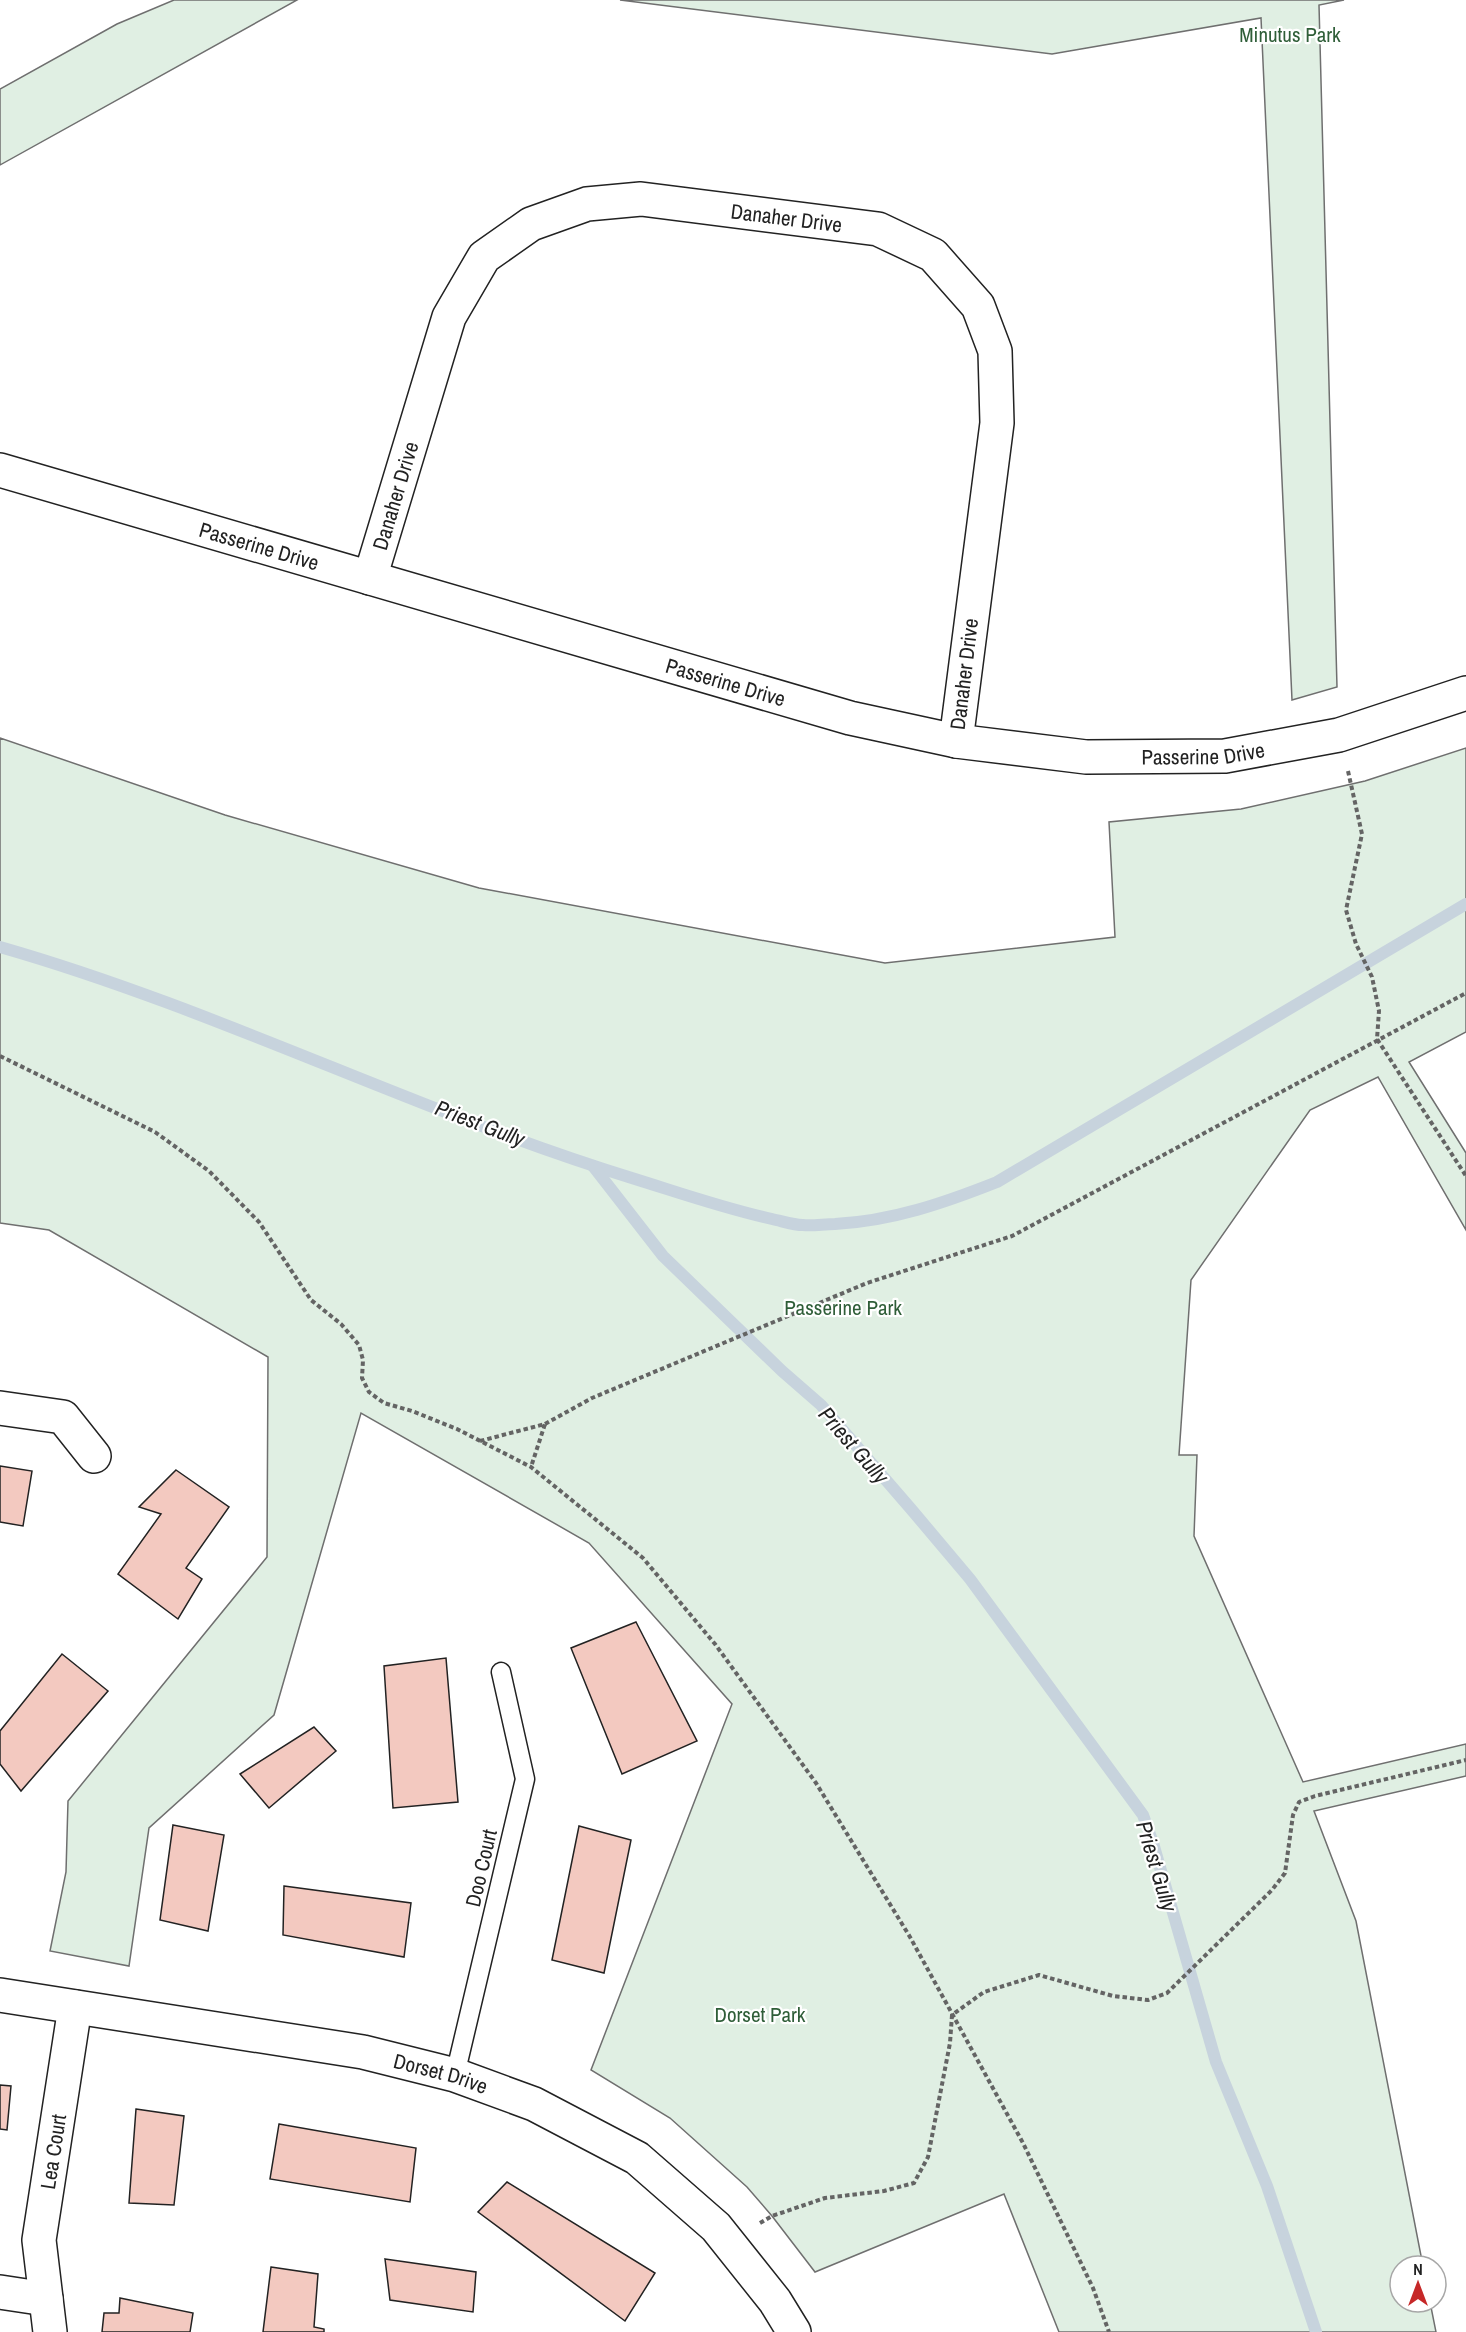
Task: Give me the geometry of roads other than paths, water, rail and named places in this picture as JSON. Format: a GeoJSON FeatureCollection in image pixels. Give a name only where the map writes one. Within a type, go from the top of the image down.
{"type":"FeatureCollection","features":[{"type":"Feature","properties":{"kind":"street","name":"Danaher Drive"},"geometry":{"type":"LineString","coordinates":[[370,578],[449,317],[484,256],[531,224],[586,204],[640,199],[878,229],[933,255],[978,306],[995,351],[997,423],[956,741]]}},
{"type":"Feature","properties":{"kind":"street","name":"Passerine Drive"},"geometry":{"type":"LineString","coordinates":[[0,470],[850,718],[956,741],[1086,757],[1225,756],[1340,735],[1466,693]]}},
{"type":"Feature","properties":{"kind":"street"},"geometry":{"type":"LineString","coordinates":[[0,1408],[63,1417],[94,1456]]}},
{"type":"Feature","properties":{"kind":"street","name":"Dorset Drive"},"geometry":{"type":"LineString","coordinates":[[0,1995],[363,2052],[455,2075],[534,2104],[637,2158],[716,2227],[776,2301],[794,2332]]}},
{"type":"Feature","properties":{"kind":"street","name":"Lea Court"},"geometry":{"type":"LineString","coordinates":[[50,2332],[39,2240],[75,2007]]}},
{"type":"Feature","properties":{"kind":"street"},"geometry":{"type":"LineString","coordinates":[[0,2292],[46,2299]]}},
{"type":"Feature","properties":{"kind":"lane","name":"Doo Court"},"geometry":{"type":"LineString","coordinates":[[455,2075],[525,1779],[501,1672]]}},
{"type":"Feature","properties":{"kind":"waterway"},"geometry":{"type":"LineString","coordinates":[[0,947],[160,1000],[475,1124],[555,1153],[720,1206],[791,1224],[811,1225],[856,1222],[897,1215],[937,1204],[997,1182],[1466,904]]}},
{"type":"Feature","properties":{"kind":"waterway","name":"Priest Gully"},"geometry":{"type":"LineString","coordinates":[[593,1166],[663,1256],[782,1371],[821,1405],[911,1509],[970,1579],[1143,1815],[1216,2062],[1267,2186],[1316,2332]]}},
{"type":"Feature","properties":{"kind":"park label","name":"Minutus Park"},"geometry":{"type":"Point","coordinates":[1290,34]}},
{"type":"Feature","properties":{"kind":"park label","name":"Passerine Park"},"geometry":{"type":"Point","coordinates":[843,1307]}},
{"type":"Feature","properties":{"kind":"park label","name":"Dorset Park"},"geometry":{"type":"Point","coordinates":[760,2014]}}]}
